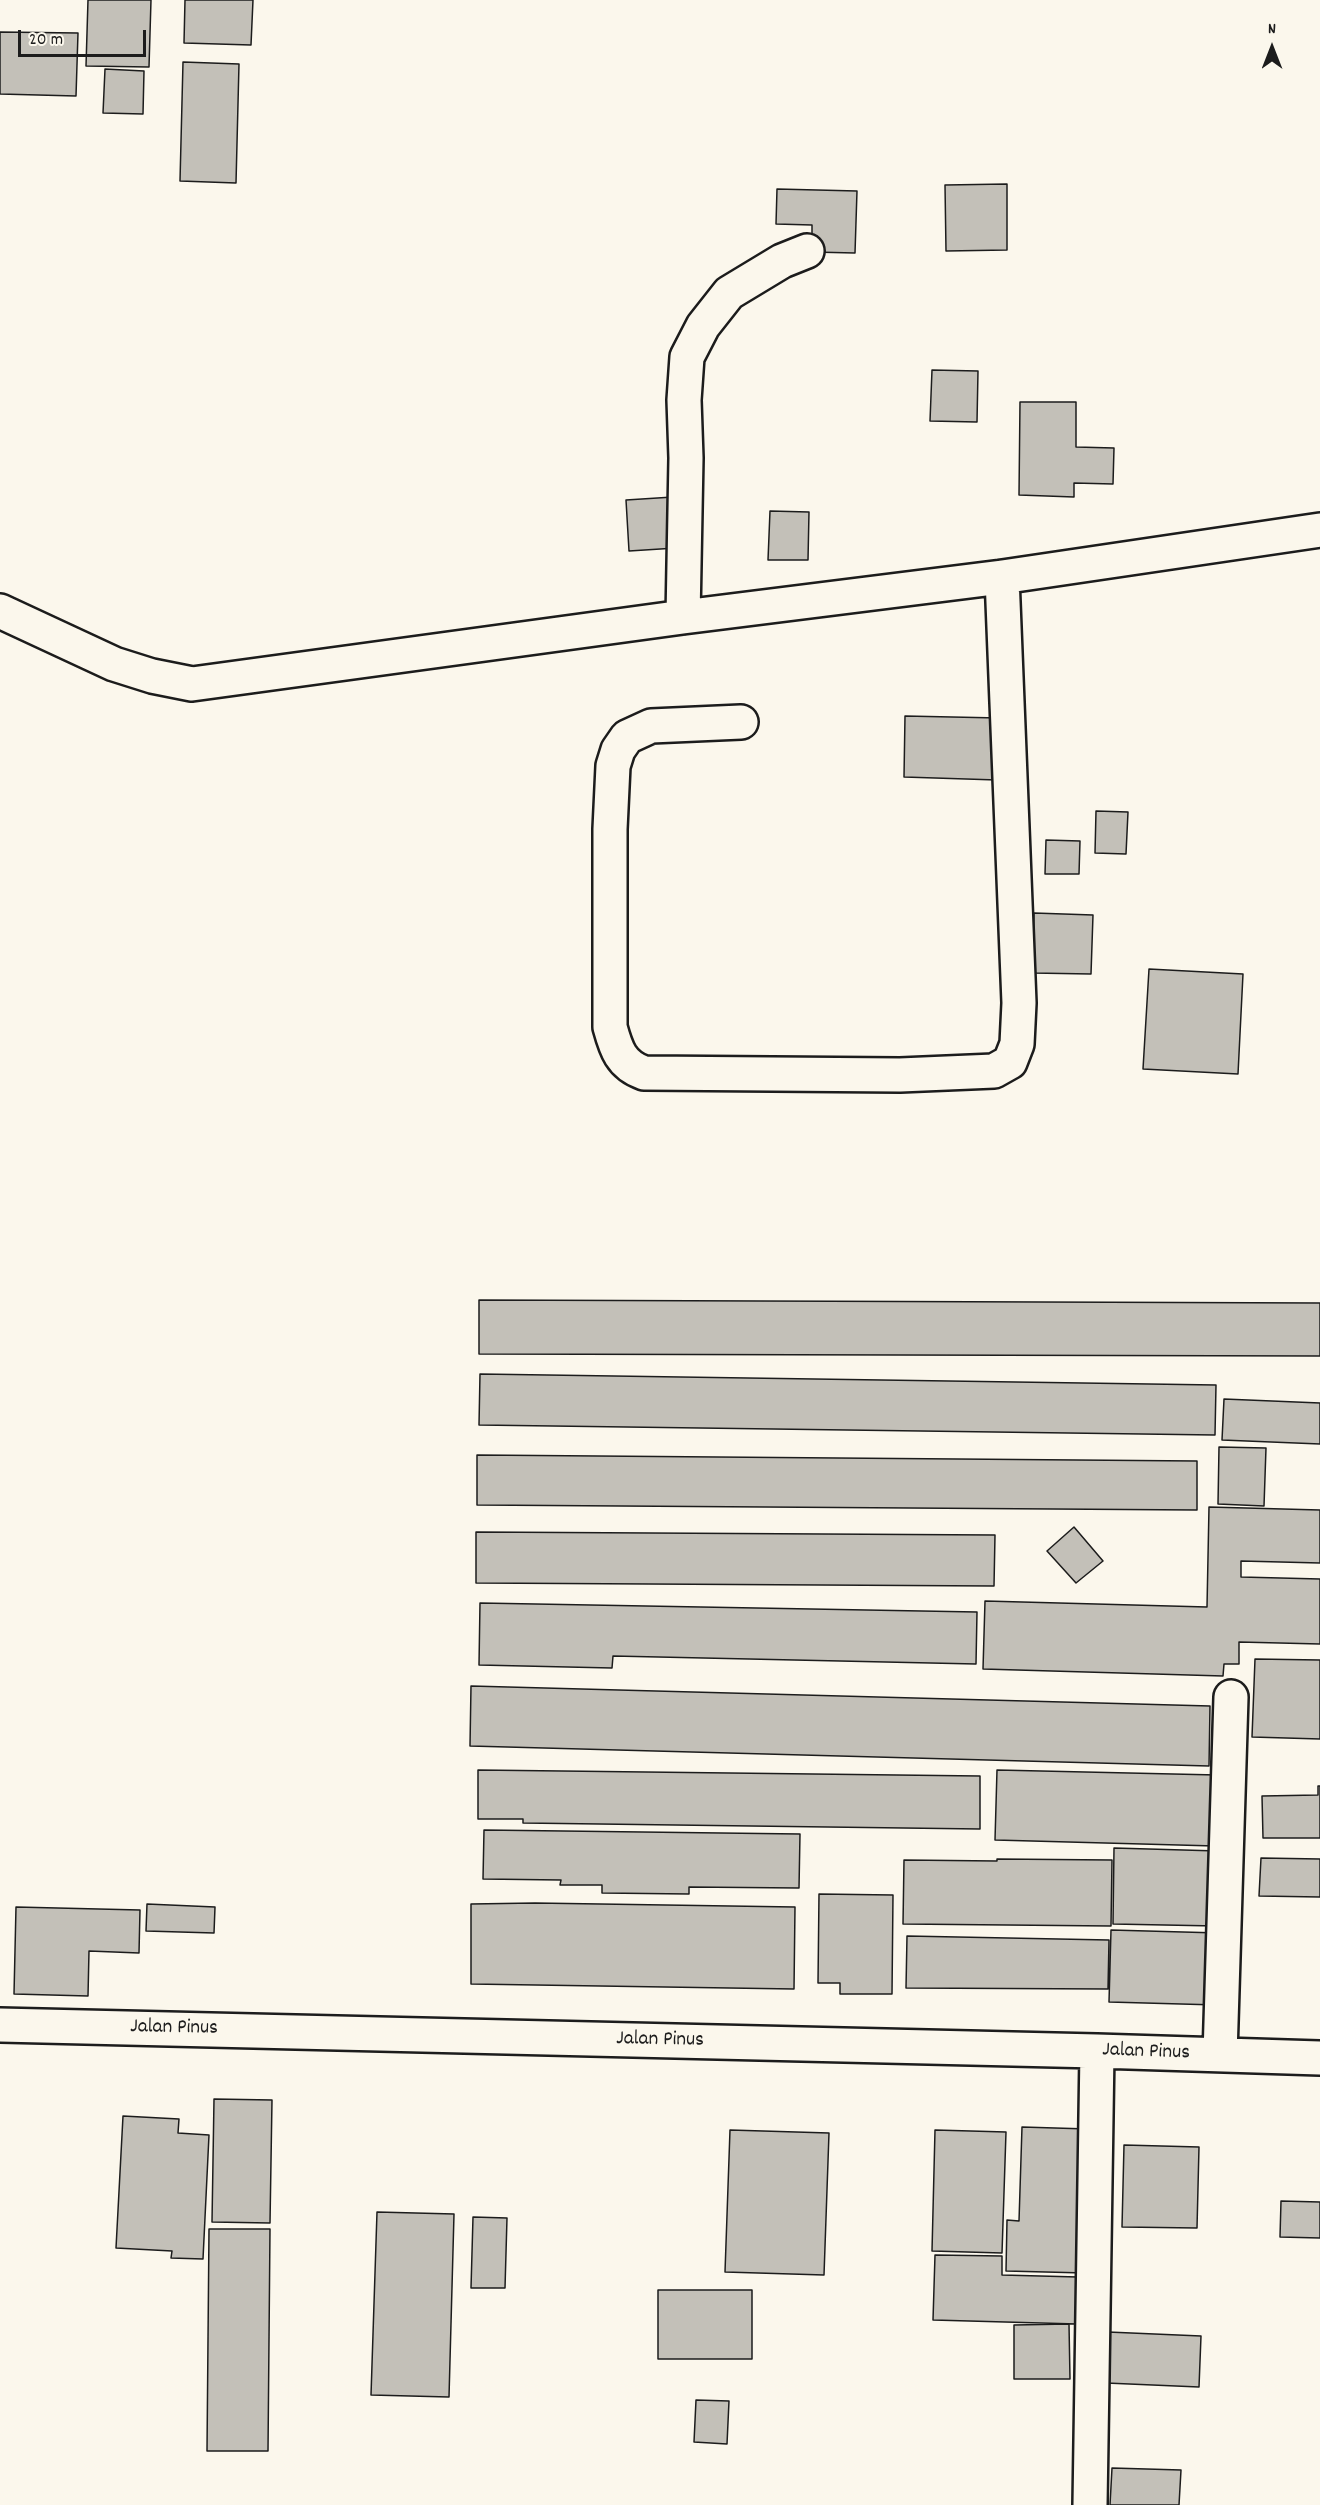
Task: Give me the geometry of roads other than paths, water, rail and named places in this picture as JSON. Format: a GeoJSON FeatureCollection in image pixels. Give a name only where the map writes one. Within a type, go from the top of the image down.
{"type":"FeatureCollection","features":[{"type":"Feature","properties":{"kind":"street"},"geometry":{"type":"LineString","coordinates":[[683,617],[686,458],[684,400],[687,357],[703,326],[729,293],[782,261],[807,251]]}},
{"type":"Feature","properties":{"kind":"street"},"geometry":{"type":"LineString","coordinates":[[0,611],[114,664],[152,676],[192,684],[683,617],[1002,578],[1320,530]]}},
{"type":"Feature","properties":{"kind":"street"},"geometry":{"type":"LineString","coordinates":[[741,722],[651,726],[627,737],[618,750],[613,766],[610,829],[610,1027],[618,1054],[633,1069],[644,1073],[900,1076],[994,1071],[1010,1062],[1017,1044],[1019,1003],[1002,578]]}},
{"type":"Feature","properties":{"kind":"street"},"geometry":{"type":"LineString","coordinates":[[1220,2055],[1231,1697]]}},
{"type":"Feature","properties":{"kind":"street","name":"Jalan Pinus"},"geometry":{"type":"LineString","coordinates":[[0,2025],[1320,2058]]}},
{"type":"Feature","properties":{"kind":"street"},"geometry":{"type":"LineString","coordinates":[[1090,2505],[1097,2051]]}}]}
